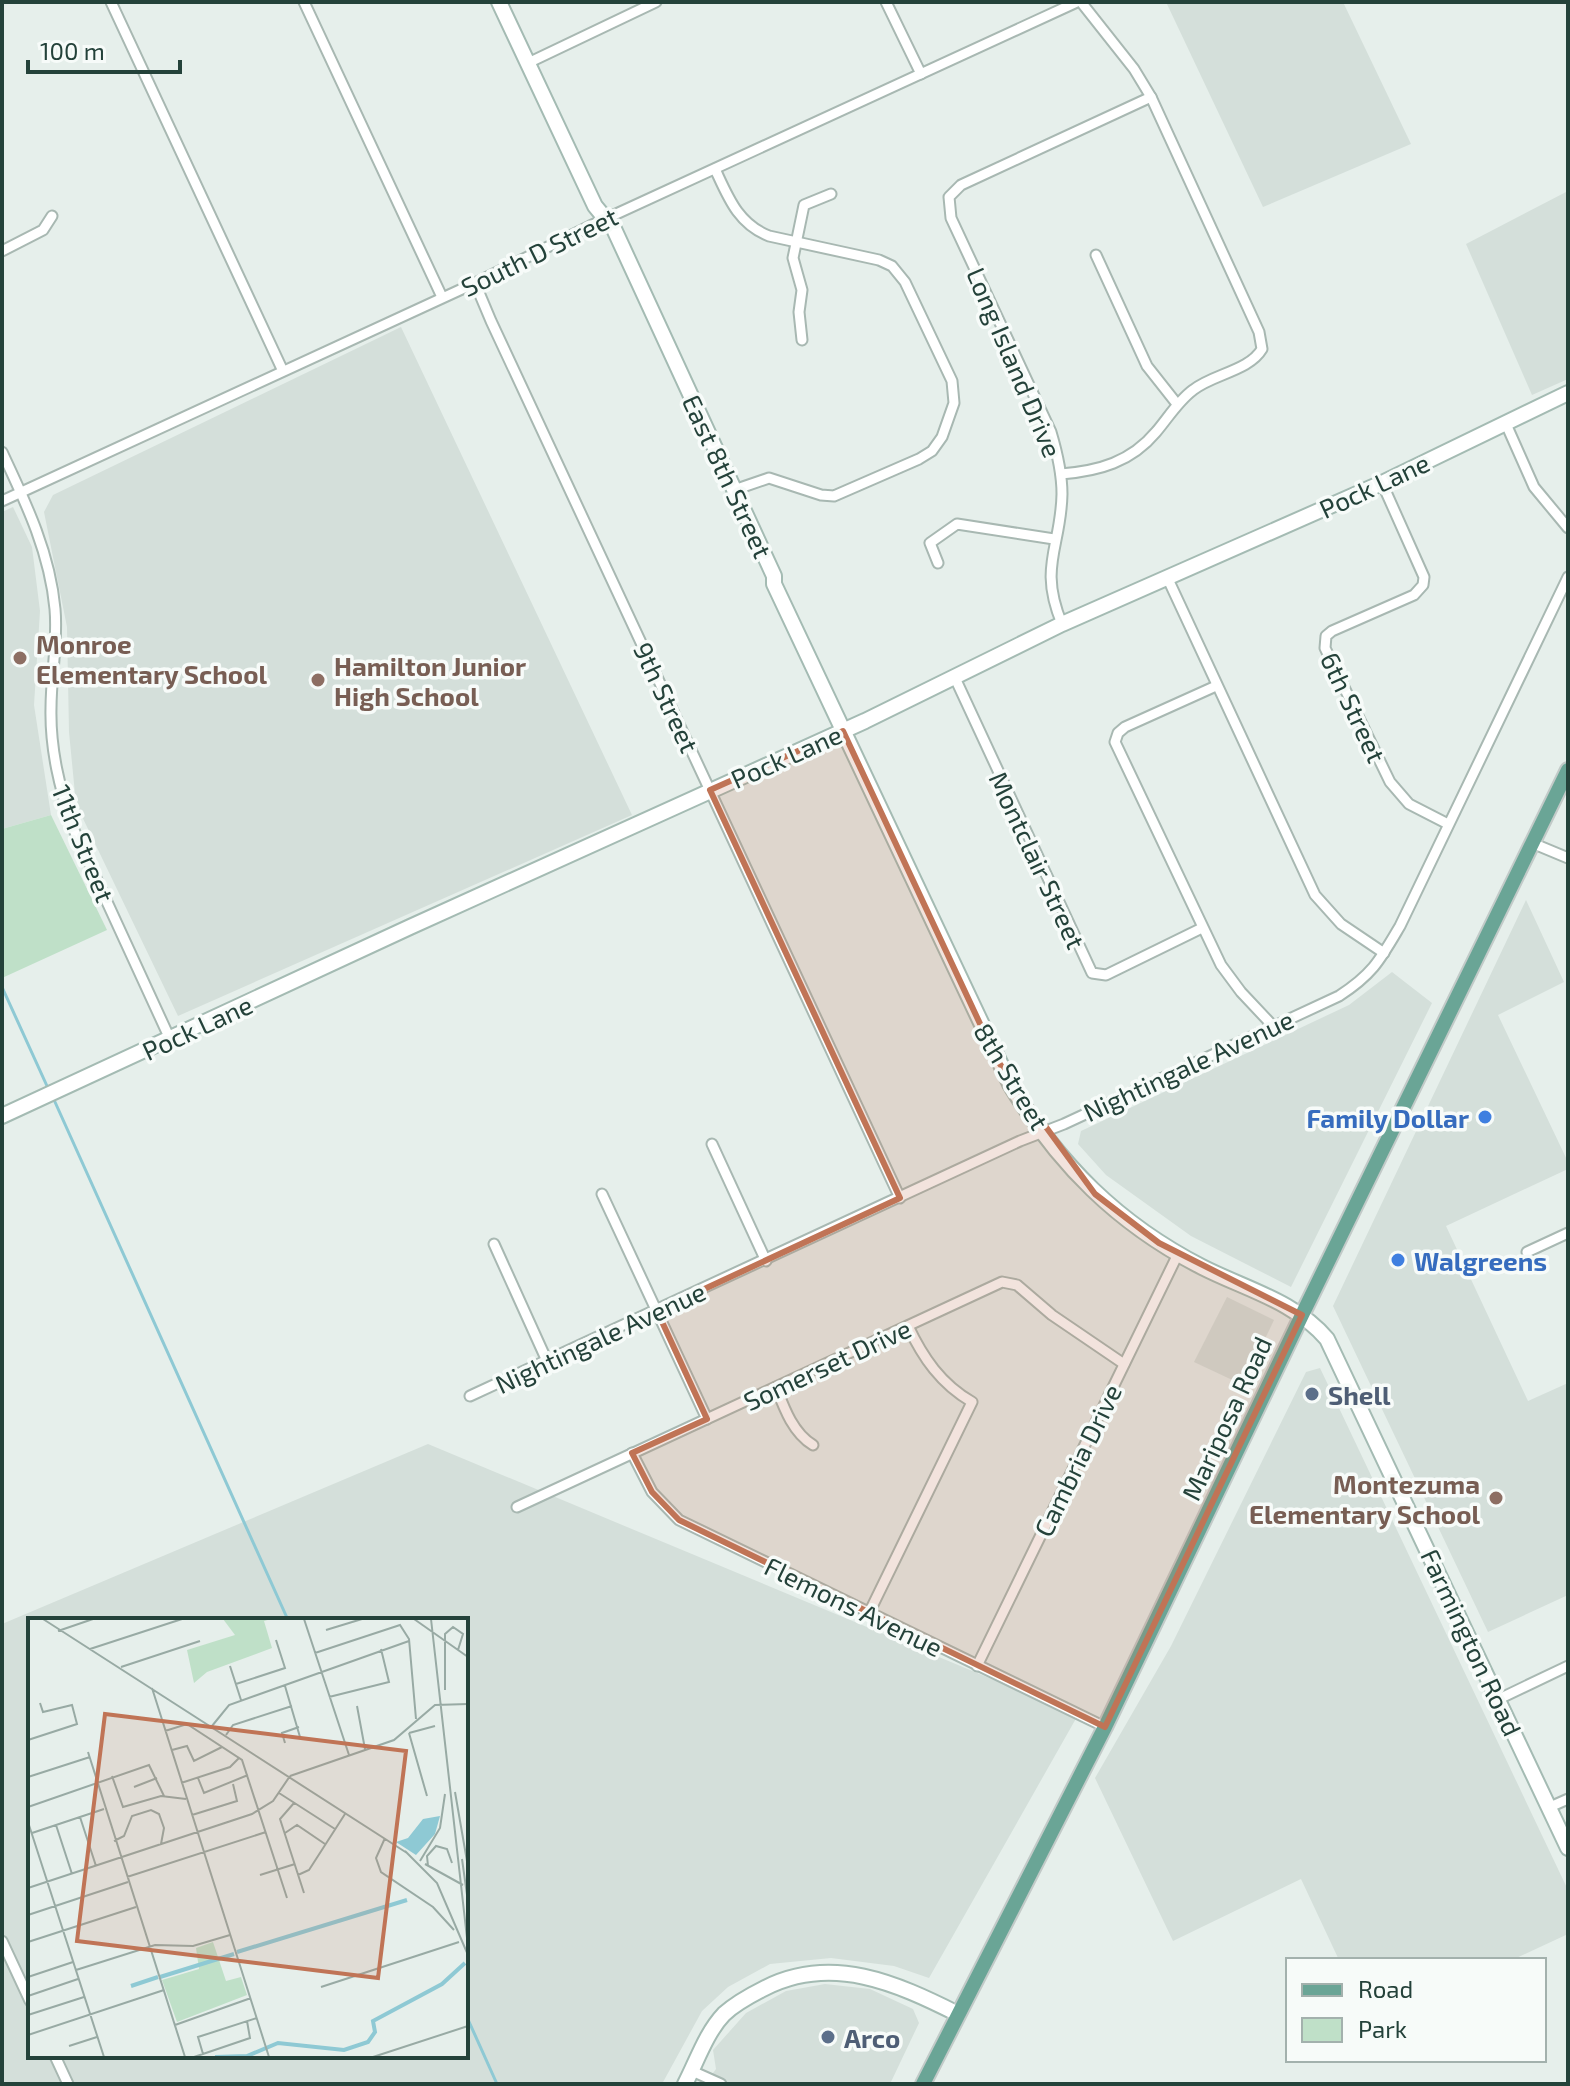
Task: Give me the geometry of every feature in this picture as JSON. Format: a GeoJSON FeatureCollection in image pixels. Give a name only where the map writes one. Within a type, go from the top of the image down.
{"type":"FeatureCollection","features":[{"type":"Feature","properties":{"kind":"main road","name":"Mariposa Road"},"geometry":{"type":"LineString","coordinates":[[923,2084],[1105,1727],[1568,770]]}},
{"type":"Feature","properties":{"kind":"street"},"geometry":{"type":"LineString","coordinates":[[111,2],[282,369]]}},
{"type":"Feature","properties":{"kind":"street"},"geometry":{"type":"LineString","coordinates":[[304,2],[442,297]]}},
{"type":"Feature","properties":{"kind":"street","name":"East 8th Street"},"geometry":{"type":"LineString","coordinates":[[499,2],[590,195],[608,220],[843,731]]}},
{"type":"Feature","properties":{"kind":"street"},"geometry":{"type":"LineString","coordinates":[[528,63],[656,2]]}},
{"type":"Feature","properties":{"kind":"street"},"geometry":{"type":"LineString","coordinates":[[886,2],[921,74]]}},
{"type":"Feature","properties":{"kind":"street"},"geometry":{"type":"LineString","coordinates":[[1061,474],[1100,469],[1128,457],[1154,434],[1177,404],[1207,381],[1252,360],[1262,349],[1259,332],[1151,97],[1134,69],[1079,2]]}},
{"type":"Feature","properties":{"kind":"street","name":"South D Street"},"geometry":{"type":"LineString","coordinates":[[2,501],[1079,2]]}},
{"type":"Feature","properties":{"kind":"street","name":"Long Island Drive"},"geometry":{"type":"LineString","coordinates":[[1062,624],[1051,591],[1050,572],[1062,496],[1061,474],[1051,432],[951,218],[949,197],[961,185],[1151,97]]}},
{"type":"Feature","properties":{"kind":"street"},"geometry":{"type":"LineString","coordinates":[[715,169],[731,204],[750,227],[769,236],[879,260],[898,271],[952,381],[954,403],[942,437],[932,451],[842,494],[821,495],[769,478],[734,490]]}},
{"type":"Feature","properties":{"kind":"street"},"geometry":{"type":"LineString","coordinates":[[802,340],[799,312],[802,290],[793,258],[796,242],[804,205],[831,194]]}},
{"type":"Feature","properties":{"kind":"street"},"geometry":{"type":"LineString","coordinates":[[2,251],[43,230],[52,216]]}},
{"type":"Feature","properties":{"kind":"street"},"geometry":{"type":"LineString","coordinates":[[1096,255],[1147,366],[1177,404]]}},
{"type":"Feature","properties":{"kind":"street","name":"9th Street"},"geometry":{"type":"LineString","coordinates":[[475,283],[900,1198]]}},
{"type":"Feature","properties":{"kind":"street","name":"Pock Lane"},"geometry":{"type":"LineString","coordinates":[[2,1116],[843,731],[1062,624],[1382,483],[1568,393]]}},
{"type":"Feature","properties":{"kind":"street"},"geometry":{"type":"LineString","coordinates":[[1506,424],[1534,487],[1568,528]]}},
{"type":"Feature","properties":{"kind":"street","name":"11th Street"},"geometry":{"type":"LineString","coordinates":[[2,452],[39,535],[53,592],[56,632],[51,732],[62,796],[73,828],[170,1039]]}},
{"type":"Feature","properties":{"kind":"street","name":"6th Street"},"geometry":{"type":"LineString","coordinates":[[1382,483],[1424,577],[1423,585],[1414,595],[1332,631],[1326,636],[1325,648],[1390,782],[1409,804],[1448,824]]}},
{"type":"Feature","properties":{"kind":"street"},"geometry":{"type":"LineString","coordinates":[[938,563],[930,543],[957,524],[1054,539]]}},
{"type":"Feature","properties":{"kind":"street"},"geometry":{"type":"LineString","coordinates":[[1167,577],[1315,895],[1341,924],[1384,953]]}},
{"type":"Feature","properties":{"kind":"street","name":"Nightingale Avenue"},"geometry":{"type":"LineString","coordinates":[[470,1396],[1339,996],[1359,983],[1376,967],[1400,926],[1568,577]]}},
{"type":"Feature","properties":{"kind":"street","name":"Montclair Street"},"geometry":{"type":"LineString","coordinates":[[955,678],[1092,973],[1106,975],[1202,928]]}},
{"type":"Feature","properties":{"kind":"street"},"geometry":{"type":"LineString","coordinates":[[1216,686],[1125,727],[1118,733],[1115,742],[1221,965],[1273,1026]]}},
{"type":"Feature","properties":{"kind":"street","name":"8th Street"},"geometry":{"type":"LineString","coordinates":[[843,731],[997,1060],[1033,1121],[1095,1194],[1120,1216],[1178,1254],[1302,1315]]}},
{"type":"Feature","properties":{"kind":"street"},"geometry":{"type":"LineString","coordinates":[[1532,843],[1568,858]]}},
{"type":"Feature","properties":{"kind":"street"},"geometry":{"type":"LineString","coordinates":[[712,1144],[766,1261]]}},
{"type":"Feature","properties":{"kind":"street"},"geometry":{"type":"LineString","coordinates":[[602,1194],[707,1419]]}},
{"type":"Feature","properties":{"kind":"street"},"geometry":{"type":"LineString","coordinates":[[1527,1252],[1568,1233]]}},
{"type":"Feature","properties":{"kind":"street"},"geometry":{"type":"LineString","coordinates":[[494,1244],[547,1361]]}},
{"type":"Feature","properties":{"kind":"street","name":"Cambria Drive"},"geometry":{"type":"LineString","coordinates":[[977,1666],[1178,1254]]}},
{"type":"Feature","properties":{"kind":"street","name":"Somerset Drive"},"geometry":{"type":"LineString","coordinates":[[517,1507],[1007,1281],[1017,1285],[1052,1315],[1124,1364]]}},
{"type":"Feature","properties":{"kind":"street","name":"Farmington Road"},"geometry":{"type":"LineString","coordinates":[[1302,1315],[1320,1330],[1335,1351],[1568,1848]]}},
{"type":"Feature","properties":{"kind":"street"},"geometry":{"type":"LineString","coordinates":[[869,1613],[972,1402],[938,1376],[908,1326]]}},
{"type":"Feature","properties":{"kind":"street"},"geometry":{"type":"LineString","coordinates":[[776,1387],[788,1415],[805,1440],[813,1445]]}},
{"type":"Feature","properties":{"kind":"street","name":"Flemons Avenue"},"geometry":{"type":"LineString","coordinates":[[632,1453],[652,1492],[679,1520],[1105,1727]]}},
{"type":"Feature","properties":{"kind":"street"},"geometry":{"type":"LineString","coordinates":[[1499,1699],[1568,1666]]}},
{"type":"Feature","properties":{"kind":"street"},"geometry":{"type":"LineString","coordinates":[[1550,1807],[1568,1799]]}},
{"type":"Feature","properties":{"kind":"street"},"geometry":{"type":"LineString","coordinates":[[2,1941],[28,1997]]}},
{"type":"Feature","properties":{"kind":"street"},"geometry":{"type":"LineString","coordinates":[[721,2084],[688,2077],[713,2029],[725,2014],[743,1999],[777,1982],[814,1972],[844,1972],[910,1989],[958,2014]]}},
{"type":"Feature","properties":{"kind":"street"},"geometry":{"type":"LineString","coordinates":[[56,2058],[68,2084]]}},
{"type":"Feature","properties":{"kind":"highlighted area"},"geometry":{"type":"Polygon","coordinates":[[[843,731],[997,1060],[1095,1194],[1159,1243],[1302,1315],[1105,1727],[679,1520],[652,1492],[632,1453],[707,1419],[657,1311],[900,1198],[710,790],[843,731]]]}},
{"type":"Feature","properties":{"kind":"shaded area"},"geometry":{"type":"Polygon","coordinates":[[[1166,2],[1343,2],[1411,144],[1263,207],[1166,2]]]}},
{"type":"Feature","properties":{"kind":"shaded area"},"geometry":{"type":"Polygon","coordinates":[[[1568,191],[1568,379],[1532,395],[1466,244],[1568,191]]]}},
{"type":"Feature","properties":{"kind":"shaded area","name":"Hamilton Junior High School"},"geometry":{"type":"Polygon","coordinates":[[[401,327],[632,815],[178,1016],[76,804],[69,732],[67,627],[44,512],[53,495],[401,327]]]}},
{"type":"Feature","properties":{"kind":"shaded area","name":"Monroe Elementary School"},"geometry":{"type":"Polygon","coordinates":[[[13,507],[32,547],[40,611],[34,705],[51,815],[2,829],[2,512],[13,507]]]}},
{"type":"Feature","properties":{"kind":"shaded area"},"geometry":{"type":"Polygon","coordinates":[[[1526,900],[1564,982],[1498,1015],[1568,1162],[1568,1169],[1446,1226],[1528,1401],[1568,1383],[1568,1595],[1488,1632],[1333,1306],[1526,900]]]}},
{"type":"Feature","properties":{"kind":"shaded area"},"geometry":{"type":"Polygon","coordinates":[[[1392,972],[1432,1003],[1291,1287],[1191,1236],[1106,1175],[1078,1144],[1081,1131],[1349,1005],[1392,972]]]}},
{"type":"Feature","properties":{"kind":"shaded area"},"geometry":{"type":"Polygon","coordinates":[[[1227,1297],[1274,1320],[1243,1385],[1194,1362],[1227,1297]]]}},
{"type":"Feature","properties":{"kind":"shaded area"},"geometry":{"type":"Polygon","coordinates":[[[1320,1368],[1568,1890],[1568,1934],[1516,1958],[1338,1958],[1301,1879],[1173,1941],[1095,1778],[1171,1646],[1306,1372],[1320,1368]]]}},
{"type":"Feature","properties":{"kind":"shaded area"},"geometry":{"type":"Polygon","coordinates":[[[428,1444],[1078,1715],[929,1978],[894,1966],[831,1958],[770,1964],[728,1987],[702,2011],[662,2084],[2,2084],[2,1624],[428,1444]]]}},
{"type":"Feature","properties":{"kind":"shaded area"},"geometry":{"type":"Polygon","coordinates":[[[825,1984],[870,1989],[913,2009],[919,2023],[890,2084],[705,2084],[716,2069],[713,2050],[746,2013],[786,1991],[825,1984]]]}},
{"type":"Feature","properties":{"kind":"green space"},"geometry":{"type":"Polygon","coordinates":[[[51,815],[107,930],[2,978],[2,829],[51,815]]]}},
{"type":"Feature","properties":{"kind":"waterway"},"geometry":{"type":"LineString","coordinates":[[2,987],[47,1086]]}},
{"type":"Feature","properties":{"kind":"waterway"},"geometry":{"type":"LineString","coordinates":[[55,1102],[287,1618]]}},
{"type":"Feature","properties":{"kind":"waterway"},"geometry":{"type":"LineString","coordinates":[[468,2019],[497,2084]]}},
{"type":"Feature","properties":{"kind":"place","name":"Monroe Elementary School"},"geometry":{"type":"Point","coordinates":[20,658]}},
{"type":"Feature","properties":{"kind":"place","name":"Hamilton Junior High School"},"geometry":{"type":"Point","coordinates":[318,680]}},
{"type":"Feature","properties":{"kind":"place","name":"Family Dollar"},"geometry":{"type":"Point","coordinates":[1485,1117]}},
{"type":"Feature","properties":{"kind":"place","name":"Walgreens"},"geometry":{"type":"Point","coordinates":[1398,1260]}},
{"type":"Feature","properties":{"kind":"place","name":"Shell"},"geometry":{"type":"Point","coordinates":[1312,1394]}},
{"type":"Feature","properties":{"kind":"place","name":"Montezuma Elementary School"},"geometry":{"type":"Point","coordinates":[1496,1498]}},
{"type":"Feature","properties":{"kind":"place","name":"Arco"},"geometry":{"type":"Point","coordinates":[828,2037]}}]}
